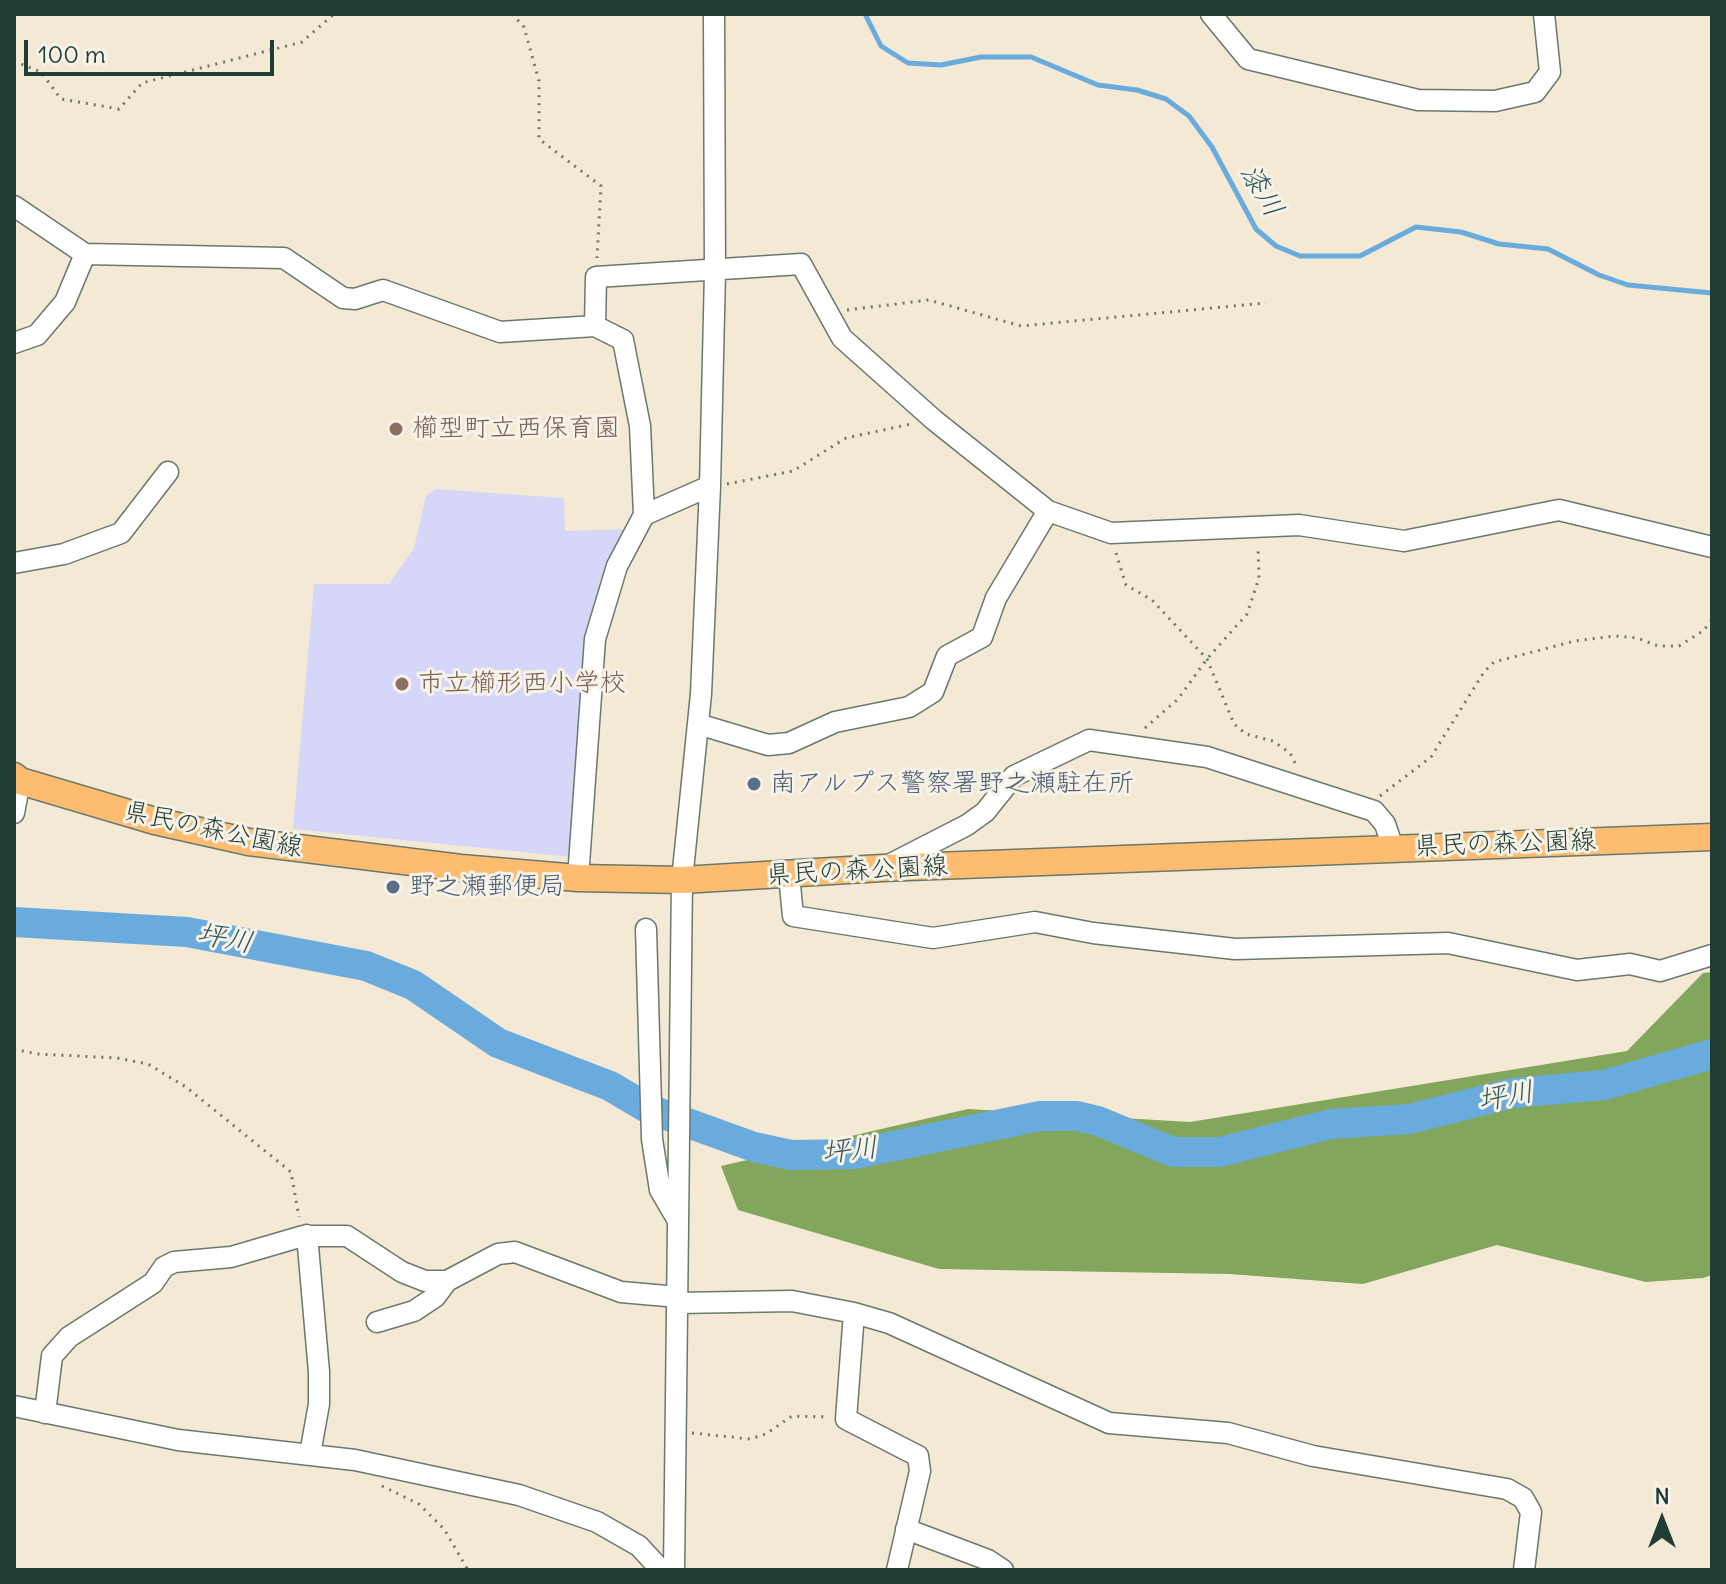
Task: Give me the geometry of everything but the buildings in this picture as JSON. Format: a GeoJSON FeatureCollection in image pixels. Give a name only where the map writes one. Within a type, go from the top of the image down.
{"type":"FeatureCollection","features":[{"type":"Feature","properties":{"kind":"main road","name":"県民の森公園線"},"geometry":{"type":"LineString","coordinates":[[17,778],[155,821],[249,842],[361,858],[578,878],[682,880],[882,868],[1712,837]]}},
{"type":"Feature","properties":{"kind":"street"},"geometry":{"type":"LineString","coordinates":[[674,1570],[682,880],[698,724],[710,486],[715,272],[714,14]]}},
{"type":"Feature","properties":{"kind":"street"},"geometry":{"type":"LineString","coordinates":[[1211,14],[1248,59],[1418,100],[1495,101],[1535,92],[1550,72],[1544,14]]}},
{"type":"Feature","properties":{"kind":"street"},"geometry":{"type":"LineString","coordinates":[[14,206],[85,254],[284,258],[343,298],[355,299],[383,290],[500,332],[595,326],[623,340],[640,426],[644,515],[617,566],[595,639],[578,878]]}},
{"type":"Feature","properties":{"kind":"street"},"geometry":{"type":"LineString","coordinates":[[14,343],[37,335],[65,302],[85,254]]}},
{"type":"Feature","properties":{"kind":"street"},"geometry":{"type":"LineString","coordinates":[[595,326],[596,277],[715,272],[801,264],[842,338],[934,420],[1048,511],[1111,533],[1299,525],[1404,541],[1559,510],[1712,547]]}},
{"type":"Feature","properties":{"kind":"street"},"geometry":{"type":"LineString","coordinates":[[14,563],[64,554],[121,533],[168,472]]}},
{"type":"Feature","properties":{"kind":"street"},"geometry":{"type":"LineString","coordinates":[[644,515],[710,486]]}},
{"type":"Feature","properties":{"kind":"street"},"geometry":{"type":"LineString","coordinates":[[698,724],[768,745],[789,743],[835,722],[909,707],[933,692],[947,656],[982,637],[1002,587],[1048,511]]}},
{"type":"Feature","properties":{"kind":"street"},"geometry":{"type":"LineString","coordinates":[[882,868],[967,825],[985,812],[1014,776],[1089,740],[1207,757],[1374,811],[1385,824],[1393,848]]}},
{"type":"Feature","properties":{"kind":"street"},"geometry":{"type":"LineString","coordinates":[[14,813],[17,778]]}},
{"type":"Feature","properties":{"kind":"street"},"geometry":{"type":"LineString","coordinates":[[789,875],[793,916],[933,938],[1035,922],[1093,933],[1235,949],[1448,943],[1577,970],[1630,964],[1660,971],[1712,955]]}},
{"type":"Feature","properties":{"kind":"street"},"geometry":{"type":"LineString","coordinates":[[646,929],[652,1139],[660,1190],[679,1222]]}},
{"type":"Feature","properties":{"kind":"street"},"geometry":{"type":"LineString","coordinates":[[305,1236],[319,1372],[319,1404],[310,1454]]}},
{"type":"Feature","properties":{"kind":"street"},"geometry":{"type":"LineString","coordinates":[[45,1413],[52,1356],[69,1337],[153,1283],[164,1267],[174,1262],[231,1257],[305,1236],[347,1236],[402,1272],[425,1281],[447,1281]]}},
{"type":"Feature","properties":{"kind":"street"},"geometry":{"type":"LineString","coordinates":[[377,1322],[414,1311],[435,1297],[447,1281],[498,1254],[515,1252],[621,1292],[678,1300],[792,1301],[854,1313],[889,1323],[1109,1423],[1228,1433],[1313,1456],[1507,1489],[1523,1498],[1531,1512],[1524,1570]]}},
{"type":"Feature","properties":{"kind":"street"},"geometry":{"type":"LineString","coordinates":[[854,1313],[846,1419],[918,1456],[920,1471],[897,1570]]}},
{"type":"Feature","properties":{"kind":"street"},"geometry":{"type":"LineString","coordinates":[[14,1406],[178,1440],[310,1454],[400,1469],[554,1505],[597,1522],[639,1546],[661,1570]]}},
{"type":"Feature","properties":{"kind":"street"},"geometry":{"type":"LineString","coordinates":[[906,1529],[988,1560],[1003,1570]]}},
{"type":"Feature","properties":{"kind":"path"},"geometry":{"type":"LineString","coordinates":[[14,61],[41,72],[61,99],[119,109],[142,83],[302,42],[334,14]]}},
{"type":"Feature","properties":{"kind":"path"},"geometry":{"type":"LineString","coordinates":[[512,14],[524,27],[539,81],[539,139],[601,186],[596,277]]}},
{"type":"Feature","properties":{"kind":"path"},"geometry":{"type":"LineString","coordinates":[[829,316],[852,308],[929,300],[1021,326],[1266,303]]}},
{"type":"Feature","properties":{"kind":"path"},"geometry":{"type":"LineString","coordinates":[[710,486],[750,482],[793,471],[846,438],[934,420]]}},
{"type":"Feature","properties":{"kind":"path"},"geometry":{"type":"LineString","coordinates":[[1127,744],[1178,699],[1207,659],[1247,614],[1256,592],[1258,526]]}},
{"type":"Feature","properties":{"kind":"path"},"geometry":{"type":"LineString","coordinates":[[1111,533],[1126,585],[1152,600],[1207,659],[1234,724],[1246,734],[1273,741],[1290,753],[1307,788]]}},
{"type":"Feature","properties":{"kind":"path"},"geometry":{"type":"LineString","coordinates":[[1365,808],[1431,757],[1484,672],[1494,662],[1575,641],[1615,636],[1637,638],[1658,646],[1679,646],[1703,631],[1712,620]]}},
{"type":"Feature","properties":{"kind":"path"},"geometry":{"type":"LineString","coordinates":[[14,1049],[37,1054],[117,1058],[148,1064],[186,1087],[291,1172],[305,1236]]}},
{"type":"Feature","properties":{"kind":"path"},"geometry":{"type":"LineString","coordinates":[[676,1431],[750,1439],[766,1434],[792,1416],[846,1419]]}},
{"type":"Feature","properties":{"kind":"path"},"geometry":{"type":"LineString","coordinates":[[376,1483],[419,1504],[444,1529],[468,1570]]}},
{"type":"Feature","properties":{"kind":"shaded area"},"geometry":{"type":"Polygon","coordinates":[[[436,489],[564,498],[565,531],[630,529],[606,576],[572,857],[293,829],[314,584],[389,584],[414,548],[426,496],[436,489]]]}},
{"type":"Feature","properties":{"kind":"green space"},"geometry":{"type":"Polygon","coordinates":[[[1712,972],[1712,1275],[1703,1278],[1646,1282],[1497,1245],[1363,1284],[1229,1274],[939,1269],[738,1210],[721,1166],[968,1109],[1190,1122],[1627,1051],[1703,973],[1712,972]]]}},
{"type":"Feature","properties":{"kind":"waterway","name":"漆川"},"geometry":{"type":"LineString","coordinates":[[865,14],[881,46],[908,63],[941,65],[981,57],[1031,57],[1098,85],[1137,90],[1166,99],[1189,116],[1212,147],[1256,229],[1276,246],[1300,256],[1360,256],[1416,227],[1461,232],[1499,244],[1548,249],[1599,275],[1628,285],[1712,293]]}},
{"type":"Feature","properties":{"kind":"waterway","name":"坪川"},"geometry":{"type":"LineString","coordinates":[[14,922],[187,932],[366,966],[413,985],[498,1043],[610,1086],[649,1109],[754,1147],[791,1155],[855,1154],[1040,1116],[1077,1116],[1098,1121],[1173,1152],[1220,1152],[1331,1124],[1409,1119],[1512,1093],[1604,1085],[1712,1054]]}},
{"type":"Feature","properties":{"kind":"place","name":"櫛型町立西保育園"},"geometry":{"type":"Point","coordinates":[396,429]}},
{"type":"Feature","properties":{"kind":"place","name":"市立櫛形西小学校"},"geometry":{"type":"Point","coordinates":[402,684]}},
{"type":"Feature","properties":{"kind":"place","name":"南アルプス警察署野之瀬駐在所"},"geometry":{"type":"Point","coordinates":[754,784]}},
{"type":"Feature","properties":{"kind":"place","name":"野之瀬郵便局"},"geometry":{"type":"Point","coordinates":[393,887]}}]}
